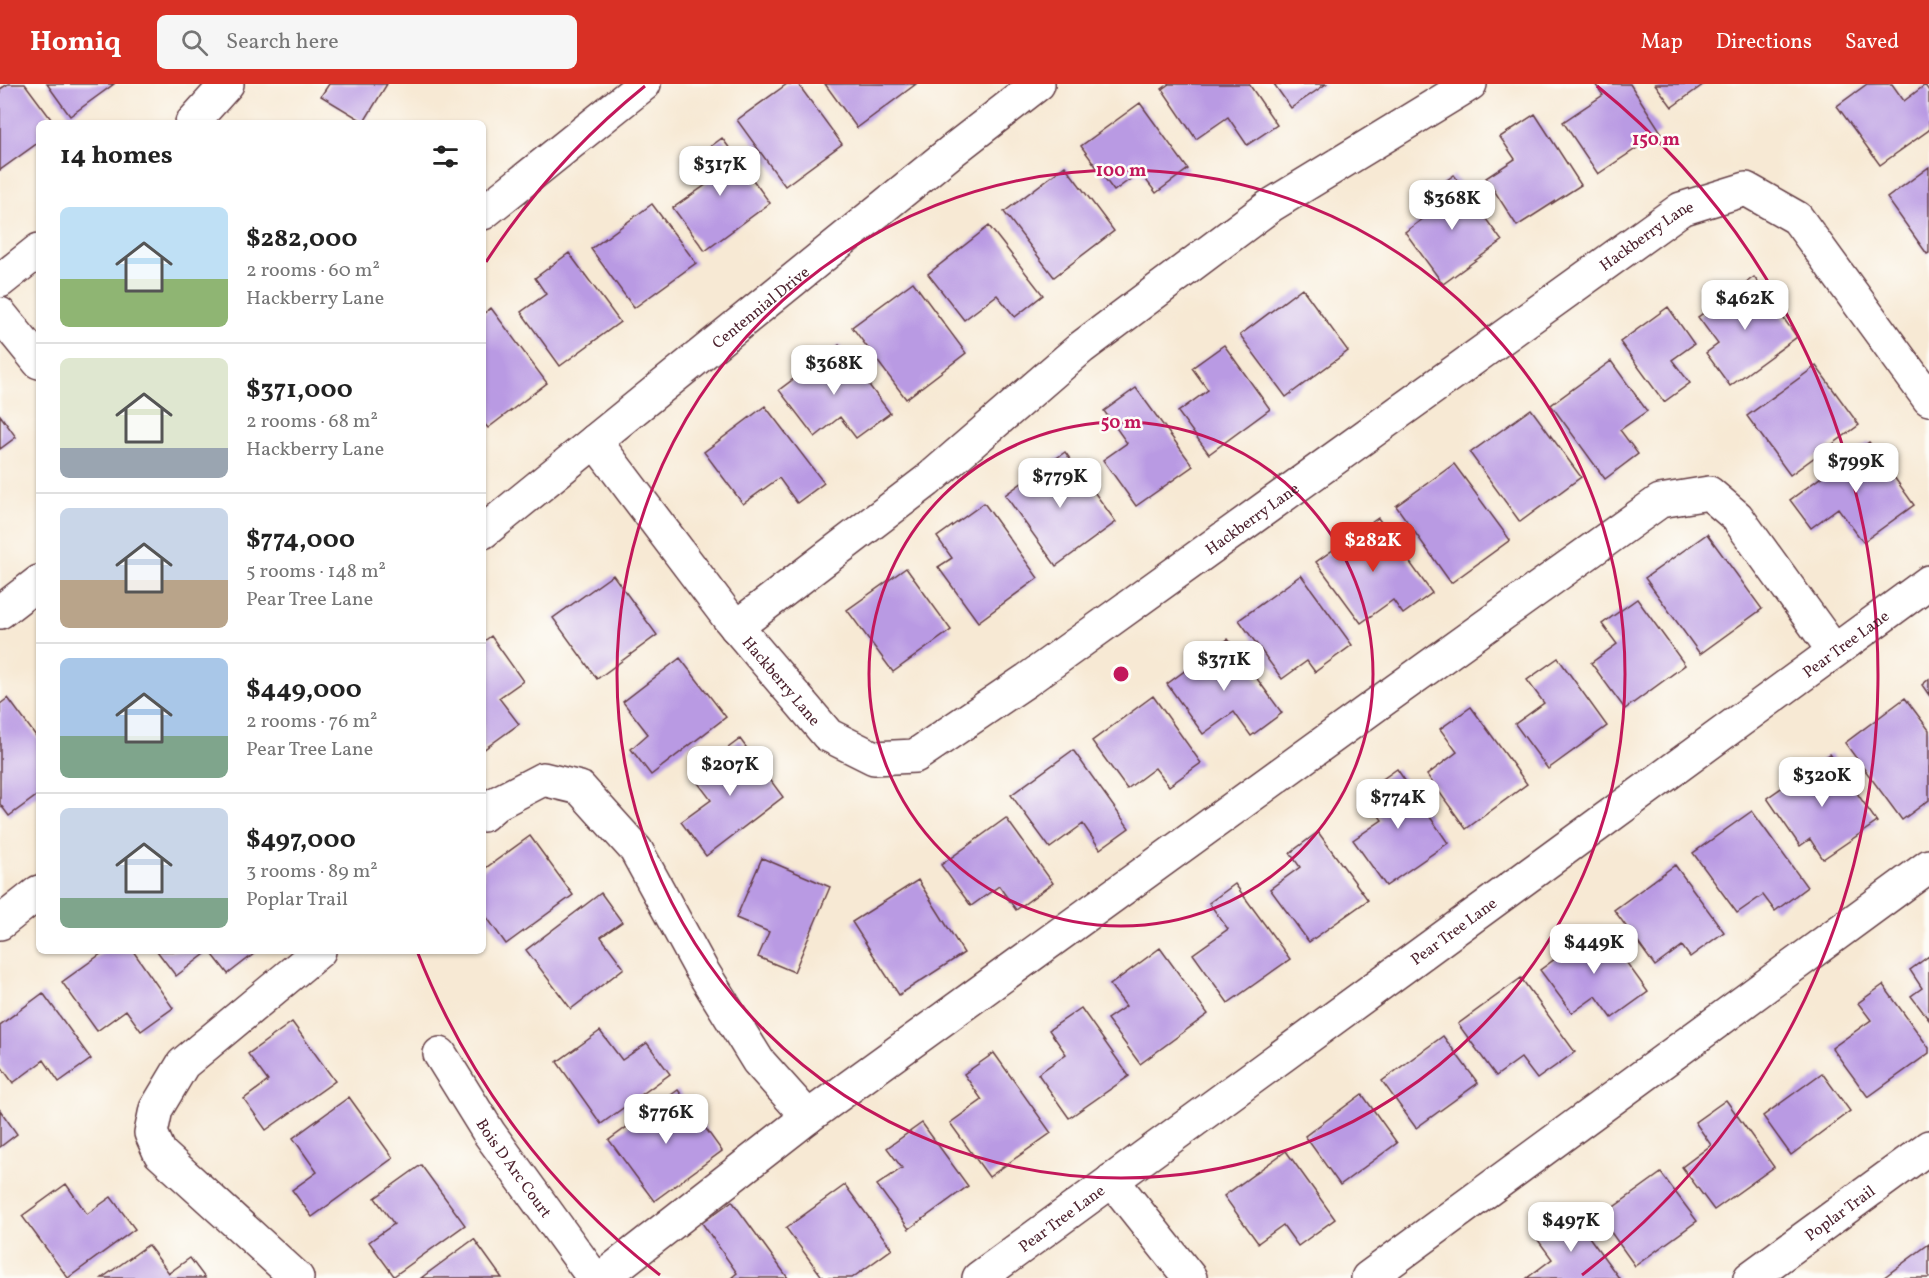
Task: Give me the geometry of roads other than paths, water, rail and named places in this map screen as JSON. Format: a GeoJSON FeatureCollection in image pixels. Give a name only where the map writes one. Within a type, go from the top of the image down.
{"type":"FeatureCollection","features":[{"type":"Feature","properties":{"kind":"street"},"geometry":{"type":"LineString","coordinates":[[195,120],[227,84]]}},
{"type":"Feature","properties":{"kind":"street"},"geometry":{"type":"LineString","coordinates":[[486,211],[644,84]]}},
{"type":"Feature","properties":{"kind":"street","name":"Centennial Drive"},"geometry":{"type":"LineString","coordinates":[[486,530],[943,158],[1038,84]]}},
{"type":"Feature","properties":{"kind":"street"},"geometry":{"type":"LineString","coordinates":[[736,627],[927,481],[1082,347],[1270,206],[1470,84]]}},
{"type":"Feature","properties":{"kind":"street","name":"Hackberry Lane"},"geometry":{"type":"LineString","coordinates":[[595,441],[736,627],[828,735],[874,758],[915,756],[1027,680],[1681,209],[1746,189],[1797,218],[1929,399]]}},
{"type":"Feature","properties":{"kind":"street"},"geometry":{"type":"LineString","coordinates":[[0,281],[36,252]]}},
{"type":"Feature","properties":{"kind":"street"},"geometry":{"type":"LineString","coordinates":[[0,314],[36,358]]}},
{"type":"Feature","properties":{"kind":"street"},"geometry":{"type":"LineString","coordinates":[[602,1278],[808,1117],[1660,501],[1709,493],[1737,517],[1834,651]]}},
{"type":"Feature","properties":{"kind":"street","name":"Pear Tree Lane"},"geometry":{"type":"LineString","coordinates":[[979,1278],[1929,582]]}},
{"type":"Feature","properties":{"kind":"street"},"geometry":{"type":"LineString","coordinates":[[0,612],[36,584]]}},
{"type":"Feature","properties":{"kind":"street"},"geometry":{"type":"LineString","coordinates":[[486,812],[497,803],[543,779],[580,788],[636,850],[701,969],[758,1060],[808,1117]]}},
{"type":"Feature","properties":{"kind":"street"},"geometry":{"type":"LineString","coordinates":[[1368,1278],[1929,866]]}},
{"type":"Feature","properties":{"kind":"street"},"geometry":{"type":"LineString","coordinates":[[0,923],[36,894]]}},
{"type":"Feature","properties":{"kind":"street"},"geometry":{"type":"LineString","coordinates":[[297,1278],[160,1153],[151,1132],[156,1109],[183,1064],[315,954]]}},
{"type":"Feature","properties":{"kind":"street","name":"Bois D Arc Court"},"geometry":{"type":"LineString","coordinates":[[440,1054],[489,1133],[594,1278]]}},
{"type":"Feature","properties":{"kind":"street","name":"Poplar Trail"},"geometry":{"type":"LineString","coordinates":[[1750,1278],[1929,1147]]}},
{"type":"Feature","properties":{"kind":"street"},"geometry":{"type":"LineString","coordinates":[[1112,1180],[1190,1278]]}}]}
